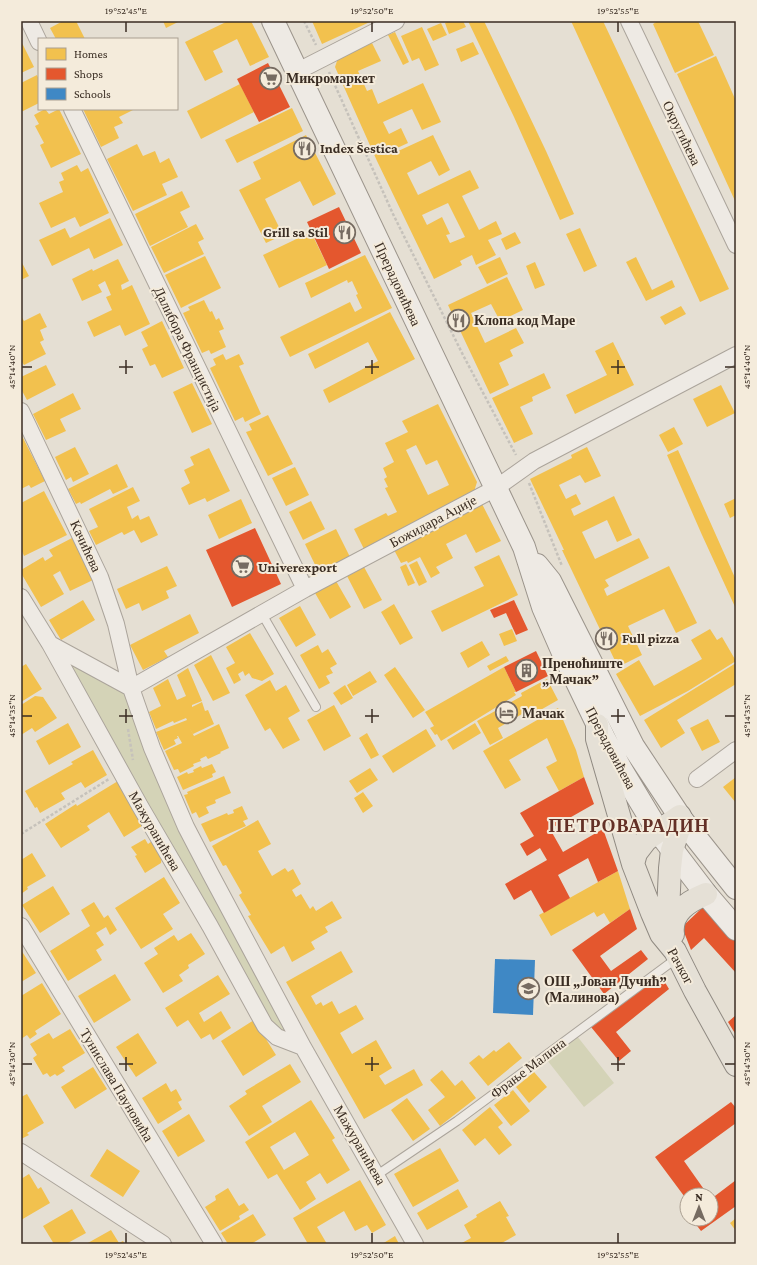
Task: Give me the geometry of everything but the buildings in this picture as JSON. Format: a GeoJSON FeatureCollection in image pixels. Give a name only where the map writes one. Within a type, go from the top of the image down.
{"type":"FeatureCollection","features":[{"type":"Feature","properties":{"kind":"main road","name":"Прерадовићева"},"geometry":{"type":"LineString","coordinates":[[273,21],[524,547],[543,607],[597,725],[622,771],[658,831],[706,894],[736,929]]}},
{"type":"Feature","properties":{"kind":"main road","name":"Прерадовићева"},"geometry":{"type":"LineString","coordinates":[[524,547],[550,582],[633,746],[681,818],[736,888]]}},
{"type":"Feature","properties":{"kind":"main road","name":"Рачког"},"geometry":{"type":"LineString","coordinates":[[597,725],[597,739],[633,864],[661,934],[675,946]]}},
{"type":"Feature","properties":{"kind":"main road","name":"Рачког"},"geometry":{"type":"LineString","coordinates":[[681,818],[672,850],[668,898],[668,912],[675,946],[736,1065]]}},
{"type":"Feature","properties":{"kind":"main road"},"geometry":{"type":"LineString","coordinates":[[633,864],[640,845],[658,831],[681,818]]}},
{"type":"Feature","properties":{"kind":"main road"},"geometry":{"type":"LineString","coordinates":[[675,946],[676,915],[692,900],[706,894]]}},
{"type":"Feature","properties":{"kind":"street"},"geometry":{"type":"LineString","coordinates":[[29,21],[38,40]]}},
{"type":"Feature","properties":{"kind":"street"},"geometry":{"type":"LineString","coordinates":[[298,71],[396,21]]}},
{"type":"Feature","properties":{"kind":"street","name":"Округићева"},"geometry":{"type":"LineString","coordinates":[[629,21],[736,245]]}},
{"type":"Feature","properties":{"kind":"street","name":"Далибора Францистија"},"geometry":{"type":"LineString","coordinates":[[72,110],[305,589]]}},
{"type":"Feature","properties":{"kind":"street","name":"Божидара Аџије"},"geometry":{"type":"LineString","coordinates":[[130,688],[305,589],[496,488],[534,461],[736,356]]}},
{"type":"Feature","properties":{"kind":"street","name":"Качићева"},"geometry":{"type":"LineString","coordinates":[[21,411],[100,577],[116,624],[130,688]]}},
{"type":"Feature","properties":{"kind":"street","name":"Мажуранићева"},"geometry":{"type":"LineString","coordinates":[[21,597],[127,766],[140,806],[210,926],[267,1029],[277,1037],[304,1047]]}},
{"type":"Feature","properties":{"kind":"street"},"geometry":{"type":"LineString","coordinates":[[50,644],[130,688]]}},
{"type":"Feature","properties":{"kind":"street","name":"Мажуранићева"},"geometry":{"type":"LineString","coordinates":[[130,688],[152,748],[186,827],[213,880],[304,1047],[415,1244]]}},
{"type":"Feature","properties":{"kind":"street"},"geometry":{"type":"LineString","coordinates":[[697,779],[736,750]]}},
{"type":"Feature","properties":{"kind":"street","name":"Тунислава Пауновића"},"geometry":{"type":"LineString","coordinates":[[21,926],[214,1244]]}},
{"type":"Feature","properties":{"kind":"street"},"geometry":{"type":"LineString","coordinates":[[21,1152],[163,1244]]}},
{"type":"Feature","properties":{"kind":"lane"},"geometry":{"type":"LineString","coordinates":[[262,614],[316,707]]}},
{"type":"Feature","properties":{"kind":"lane","name":"Фрање Малина"},"geometry":{"type":"LineString","coordinates":[[377,1175],[457,1121],[675,946]]}},
{"type":"Feature","properties":{"kind":"path"},"geometry":{"type":"LineString","coordinates":[[304,21],[323,59],[397,221],[463,355],[523,469],[565,572]]}},
{"type":"Feature","properties":{"kind":"path"},"geometry":{"type":"LineString","coordinates":[[21,834],[127,766],[127,723]]}},
{"type":"Feature","properties":{"kind":"green space"},"geometry":{"type":"Polygon","coordinates":[[[58,651],[128,690],[298,1042],[278,1034],[58,651]]]}},
{"type":"Feature","properties":{"kind":"green space"},"geometry":{"type":"Polygon","coordinates":[[[577,1036],[614,1083],[584,1107],[547,1060],[577,1036]]]}},
{"type":"Feature","properties":{"kind":"place","name":"Микромаркет"},"geometry":{"type":"Point","coordinates":[271,78]}},
{"type":"Feature","properties":{"kind":"place","name":"Index Šestica"},"geometry":{"type":"Point","coordinates":[305,148]}},
{"type":"Feature","properties":{"kind":"place","name":"Grill sa Stil"},"geometry":{"type":"Point","coordinates":[344,232]}},
{"type":"Feature","properties":{"kind":"place","name":"Клопа код Маре"},"geometry":{"type":"Point","coordinates":[459,320]}},
{"type":"Feature","properties":{"kind":"place","name":"Univerexport"},"geometry":{"type":"Point","coordinates":[242,567]}},
{"type":"Feature","properties":{"kind":"place","name":"Full pizza"},"geometry":{"type":"Point","coordinates":[606,638]}},
{"type":"Feature","properties":{"kind":"place","name":"Преноћиште „Мачак”"},"geometry":{"type":"Point","coordinates":[526,671]}},
{"type":"Feature","properties":{"kind":"place","name":"Мачак"},"geometry":{"type":"Point","coordinates":[507,713]}},
{"type":"Feature","properties":{"kind":"place","name":"ОШ „Јован Дучић” (Малинова)"},"geometry":{"type":"Point","coordinates":[529,989]}},
{"type":"Feature","properties":{"kind":"district","name":"ПЕТРОВАРАДИН"},"geometry":{"type":"Point","coordinates":[629,826]}}]}
